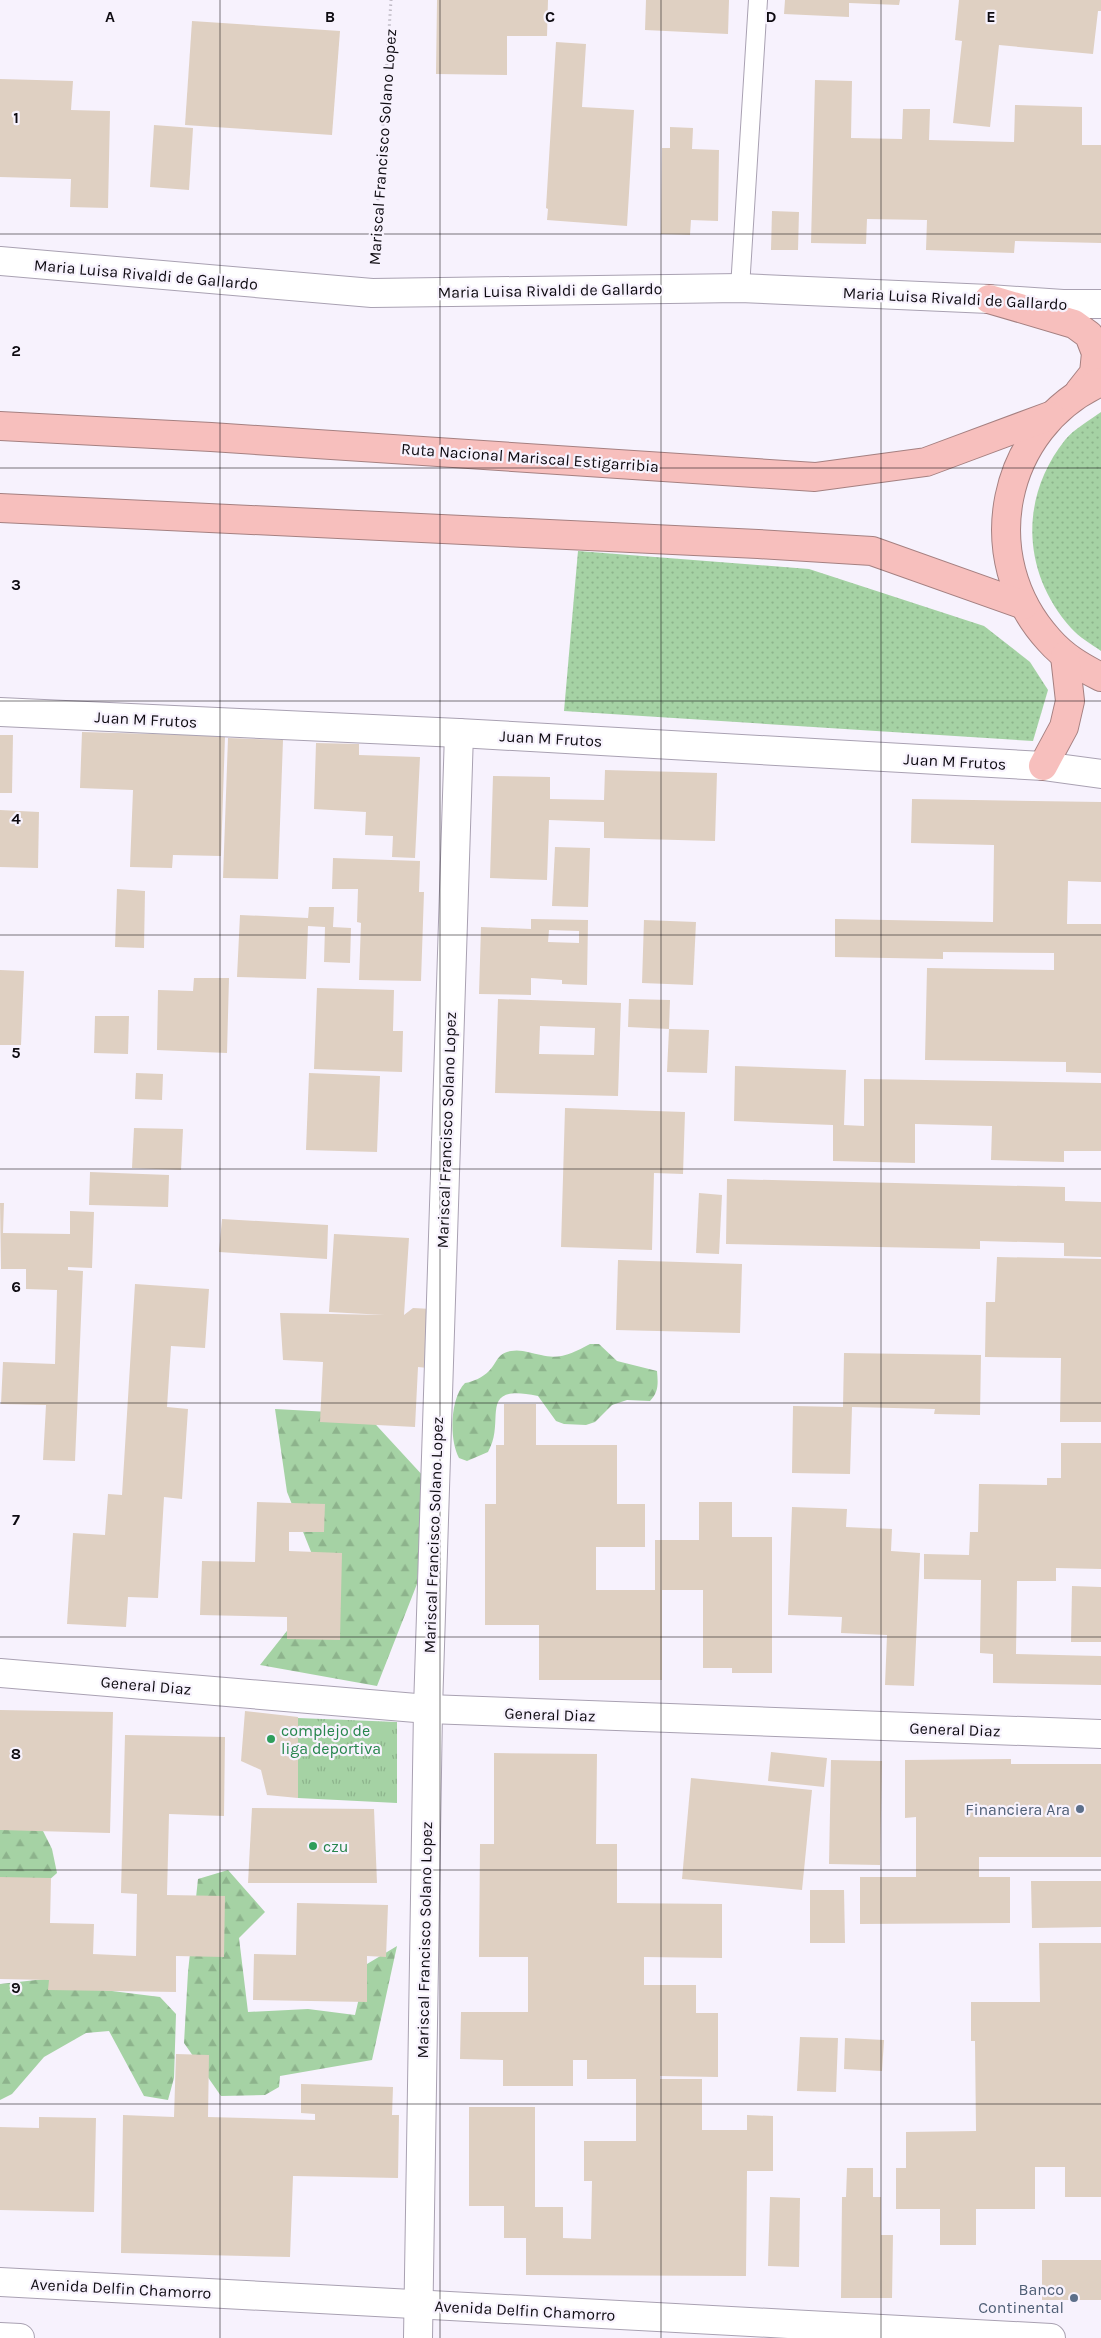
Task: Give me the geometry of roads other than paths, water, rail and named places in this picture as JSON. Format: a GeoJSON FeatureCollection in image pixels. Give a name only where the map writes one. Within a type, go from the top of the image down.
{"type":"FeatureCollection","features":[{"type":"Feature","properties":{"kind":"highway"},"geometry":{"type":"LineString","coordinates":[[989,299],[1074,324],[1089,335],[1096,353],[1094,373],[1090,387],[1050,416],[1026,451],[1015,474],[1007,506],[1006,541],[1012,574],[1024,605],[1049,641],[1082,666],[1101,694]]}},
{"type":"Feature","properties":{"kind":"highway","name":"Ruta Nacional Mariscal Estigarribia"},"geometry":{"type":"LineString","coordinates":[[0,426],[211,437],[815,477],[926,462],[1050,416]]}},
{"type":"Feature","properties":{"kind":"highway"},"geometry":{"type":"LineString","coordinates":[[0,508],[748,543],[872,551],[1024,605]]}},
{"type":"Feature","properties":{"kind":"highway"},"geometry":{"type":"LineString","coordinates":[[1043,766],[1064,726],[1082,666]]}},
{"type":"Feature","properties":{"kind":"street","name":"Maria Luisa Rivaldi de Gallardo"},"geometry":{"type":"LineString","coordinates":[[0,261],[372,293],[740,288],[1063,304],[1101,304]]}},
{"type":"Feature","properties":{"kind":"street","name":"Juan M Frutos"},"geometry":{"type":"LineString","coordinates":[[0,712],[459,733],[1043,766],[1101,774]]}},
{"type":"Feature","properties":{"kind":"street","name":"Mariscal Francisco Solano Lopez"},"geometry":{"type":"LineString","coordinates":[[418,2338],[428,1709],[459,733]]}},
{"type":"Feature","properties":{"kind":"street","name":"General Diaz"},"geometry":{"type":"LineString","coordinates":[[0,1673],[428,1709],[1101,1734]]}},
{"type":"Feature","properties":{"kind":"street","name":"Avenida Delfin Chamorro"},"geometry":{"type":"LineString","coordinates":[[0,2282],[1051,2338]]}},
{"type":"Feature","properties":{"kind":"street"},"geometry":{"type":"LineString","coordinates":[[0,2337],[20,2338]]}},
{"type":"Feature","properties":{"kind":"lane"},"geometry":{"type":"LineString","coordinates":[[740,288],[758,0]]}},
{"type":"Feature","properties":{"kind":"place","name":"complejo de liga deportiva"},"geometry":{"type":"Point","coordinates":[271,1739]}},
{"type":"Feature","properties":{"kind":"place","name":"Financiera Ara"},"geometry":{"type":"Point","coordinates":[1080,1809]}},
{"type":"Feature","properties":{"kind":"place","name":"czu"},"geometry":{"type":"Point","coordinates":[313,1846]}},
{"type":"Feature","properties":{"kind":"place","name":"Banco Continental"},"geometry":{"type":"Point","coordinates":[1074,2298]}}]}
